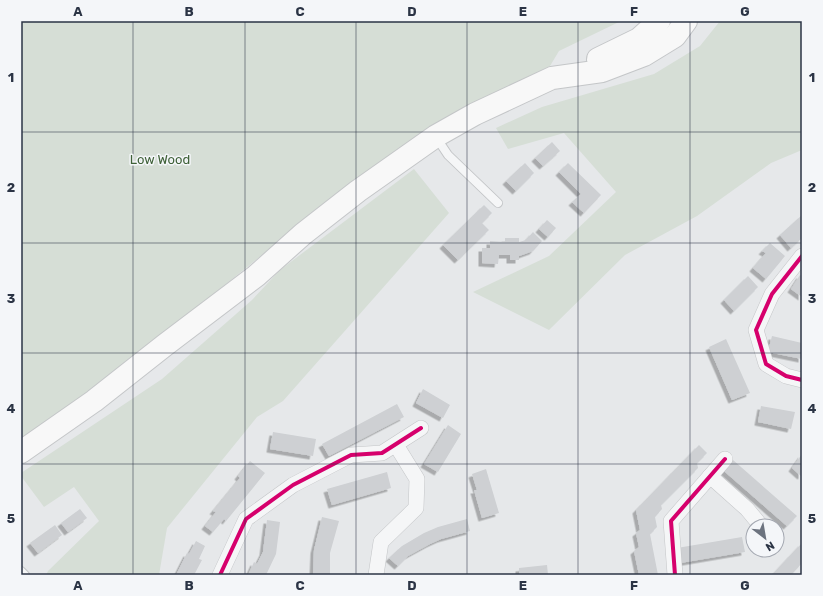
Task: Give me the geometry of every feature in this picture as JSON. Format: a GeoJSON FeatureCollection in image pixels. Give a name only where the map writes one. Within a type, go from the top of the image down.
{"type":"FeatureCollection","features":[{"type":"Feature","properties":{"kind":"main road"},"geometry":{"type":"LineString","coordinates":[[567,75],[639,39],[659,21]]}},
{"type":"Feature","properties":{"kind":"main road"},"geometry":{"type":"LineString","coordinates":[[21,452],[94,401],[256,276],[303,234],[436,136],[475,114],[552,78],[602,71],[644,55],[675,36],[686,21]]}},
{"type":"Feature","properties":{"kind":"street"},"geometry":{"type":"LineString","coordinates":[[802,256],[772,294],[756,330],[766,364],[786,376],[802,380]]}},
{"type":"Feature","properties":{"kind":"street"},"geometry":{"type":"LineString","coordinates":[[220,575],[246,520],[293,485],[351,455],[382,453],[421,428]]}},
{"type":"Feature","properties":{"kind":"street"},"geometry":{"type":"LineString","coordinates":[[376,575],[381,542],[416,508],[417,479],[396,445]]}},
{"type":"Feature","properties":{"kind":"street"},"geometry":{"type":"LineString","coordinates":[[675,575],[671,521],[725,459]]}},
{"type":"Feature","properties":{"kind":"street"},"geometry":{"type":"LineString","coordinates":[[710,476],[747,509],[754,518]]}},
{"type":"Feature","properties":{"kind":"lane"},"geometry":{"type":"LineString","coordinates":[[436,136],[448,155],[498,203]]}},
{"type":"Feature","properties":{"kind":"lane"},"geometry":{"type":"LineString","coordinates":[[21,571],[25,575]]}},
{"type":"Feature","properties":{"kind":"green space","name":"Low Wood"},"geometry":{"type":"Polygon","coordinates":[[[21,21],[621,21],[559,51],[550,66],[496,93],[305,220],[81,402],[21,441],[21,21]]]}},
{"type":"Feature","properties":{"kind":"green space"},"geometry":{"type":"Polygon","coordinates":[[[720,21],[802,21],[802,150],[771,163],[697,216],[625,255],[549,330],[473,292],[549,256],[616,192],[564,133],[508,149],[496,128],[542,107],[654,74],[700,46],[720,21]]]}},
{"type":"Feature","properties":{"kind":"green space"},"geometry":{"type":"Polygon","coordinates":[[[414,169],[449,213],[283,401],[257,417],[167,528],[159,575],[46,575],[48,571],[99,521],[74,487],[44,507],[21,476],[21,473],[162,379],[252,300],[280,270],[414,169]]]}},
{"type":"Feature","properties":{"kind":"building"},"geometry":{"type":"Polygon","coordinates":[[[552,142],[560,151],[543,166],[535,158],[552,142]]]}},
{"type":"Feature","properties":{"kind":"building"},"geometry":{"type":"Polygon","coordinates":[[[525,163],[534,173],[516,191],[506,181],[525,163]]]}},
{"type":"Feature","properties":{"kind":"building"},"geometry":{"type":"Polygon","coordinates":[[[568,163],[601,195],[584,213],[572,202],[581,194],[559,172],[568,163]]]}},
{"type":"Feature","properties":{"kind":"building"},"geometry":{"type":"Polygon","coordinates":[[[484,205],[492,213],[482,223],[489,230],[458,260],[443,245],[484,205]]]}},
{"type":"Feature","properties":{"kind":"building"},"geometry":{"type":"Polygon","coordinates":[[[802,215],[802,238],[791,248],[780,235],[802,215]]]}},
{"type":"Feature","properties":{"kind":"building"},"geometry":{"type":"Polygon","coordinates":[[[547,220],[556,228],[548,237],[539,229],[547,220]]]}},
{"type":"Feature","properties":{"kind":"building"},"geometry":{"type":"Polygon","coordinates":[[[533,232],[542,241],[533,251],[519,256],[519,260],[510,260],[510,255],[499,255],[498,264],[482,263],[482,248],[490,248],[490,241],[505,242],[505,238],[519,238],[519,242],[526,240],[533,232]]]}},
{"type":"Feature","properties":{"kind":"building"},"geometry":{"type":"Polygon","coordinates":[[[770,243],[785,256],[766,279],[753,268],[766,253],[762,251],[770,243]]]}},
{"type":"Feature","properties":{"kind":"building"},"geometry":{"type":"Polygon","coordinates":[[[800,275],[802,276],[802,297],[791,289],[800,275]]]}},
{"type":"Feature","properties":{"kind":"building"},"geometry":{"type":"Polygon","coordinates":[[[748,276],[758,287],[734,311],[724,300],[748,276]]]}},
{"type":"Feature","properties":{"kind":"building"},"geometry":{"type":"Polygon","coordinates":[[[772,336],[802,343],[802,359],[768,352],[772,336]]]}},
{"type":"Feature","properties":{"kind":"building"},"geometry":{"type":"Polygon","coordinates":[[[726,339],[750,393],[732,400],[709,347],[726,339]]]}},
{"type":"Feature","properties":{"kind":"building"},"geometry":{"type":"Polygon","coordinates":[[[423,389],[450,405],[443,418],[416,403],[423,389]]]}},
{"type":"Feature","properties":{"kind":"building"},"geometry":{"type":"Polygon","coordinates":[[[397,404],[404,417],[329,456],[322,444],[397,404]]]}},
{"type":"Feature","properties":{"kind":"building"},"geometry":{"type":"Polygon","coordinates":[[[761,406],[795,412],[791,429],[758,422],[761,406]]]}},
{"type":"Feature","properties":{"kind":"building"},"geometry":{"type":"Polygon","coordinates":[[[448,425],[461,434],[438,472],[424,464],[448,425]]]}},
{"type":"Feature","properties":{"kind":"building"},"geometry":{"type":"Polygon","coordinates":[[[273,432],[316,439],[313,456],[270,449],[273,432]]]}},
{"type":"Feature","properties":{"kind":"building"},"geometry":{"type":"Polygon","coordinates":[[[699,445],[707,453],[697,463],[698,468],[661,505],[662,509],[655,517],[657,527],[650,534],[658,575],[639,575],[634,551],[639,547],[636,533],[640,530],[636,510],[699,445]]]}},
{"type":"Feature","properties":{"kind":"building"},"geometry":{"type":"Polygon","coordinates":[[[802,454],[802,475],[801,476],[792,468],[802,454]]]}},
{"type":"Feature","properties":{"kind":"building"},"geometry":{"type":"Polygon","coordinates":[[[733,460],[797,516],[787,526],[785,524],[785,518],[778,518],[724,471],[733,460]]]}},
{"type":"Feature","properties":{"kind":"building"},"geometry":{"type":"Polygon","coordinates":[[[250,461],[265,473],[226,521],[224,519],[213,532],[205,526],[216,512],[213,511],[240,478],[238,476],[250,461]]]}},
{"type":"Feature","properties":{"kind":"building"},"geometry":{"type":"Polygon","coordinates":[[[486,469],[499,513],[482,518],[474,490],[477,490],[472,474],[486,469]]]}},
{"type":"Feature","properties":{"kind":"building"},"geometry":{"type":"Polygon","coordinates":[[[387,472],[391,488],[332,505],[327,489],[387,472]]]}},
{"type":"Feature","properties":{"kind":"building"},"geometry":{"type":"Polygon","coordinates":[[[80,509],[87,518],[68,532],[61,523],[80,509]]]}},
{"type":"Feature","properties":{"kind":"building"},"geometry":{"type":"Polygon","coordinates":[[[322,517],[339,521],[330,553],[330,575],[313,575],[314,550],[322,517]]]}},
{"type":"Feature","properties":{"kind":"building"},"geometry":{"type":"Polygon","coordinates":[[[467,519],[470,531],[441,539],[430,544],[408,556],[398,566],[389,558],[402,546],[424,533],[438,527],[467,519]]]}},
{"type":"Feature","properties":{"kind":"building"},"geometry":{"type":"Polygon","coordinates":[[[267,520],[280,522],[276,554],[266,575],[248,575],[254,562],[257,564],[263,552],[267,520]]]}},
{"type":"Feature","properties":{"kind":"building"},"geometry":{"type":"Polygon","coordinates":[[[55,525],[62,535],[38,553],[30,543],[55,525]]]}},
{"type":"Feature","properties":{"kind":"building"},"geometry":{"type":"Polygon","coordinates":[[[742,537],[745,552],[680,563],[677,548],[742,537]]]}},
{"type":"Feature","properties":{"kind":"building"},"geometry":{"type":"Polygon","coordinates":[[[196,541],[205,546],[199,559],[202,560],[194,575],[176,575],[187,553],[189,554],[196,541]]]}},
{"type":"Feature","properties":{"kind":"building"},"geometry":{"type":"Polygon","coordinates":[[[802,543],[802,563],[791,575],[772,575],[802,543]]]}},
{"type":"Feature","properties":{"kind":"building"},"geometry":{"type":"Polygon","coordinates":[[[547,565],[548,575],[519,575],[519,568],[547,565]]]}},
{"type":"Feature","properties":{"kind":"cycle path"},"geometry":{"type":"LineString","coordinates":[[802,256],[772,294],[756,330],[766,364],[786,376],[802,380]]}},
{"type":"Feature","properties":{"kind":"cycle path"},"geometry":{"type":"LineString","coordinates":[[220,575],[246,519],[293,485],[351,455],[382,453],[421,428]]}},
{"type":"Feature","properties":{"kind":"cycle path"},"geometry":{"type":"LineString","coordinates":[[675,575],[671,521],[725,459]]}}]}
